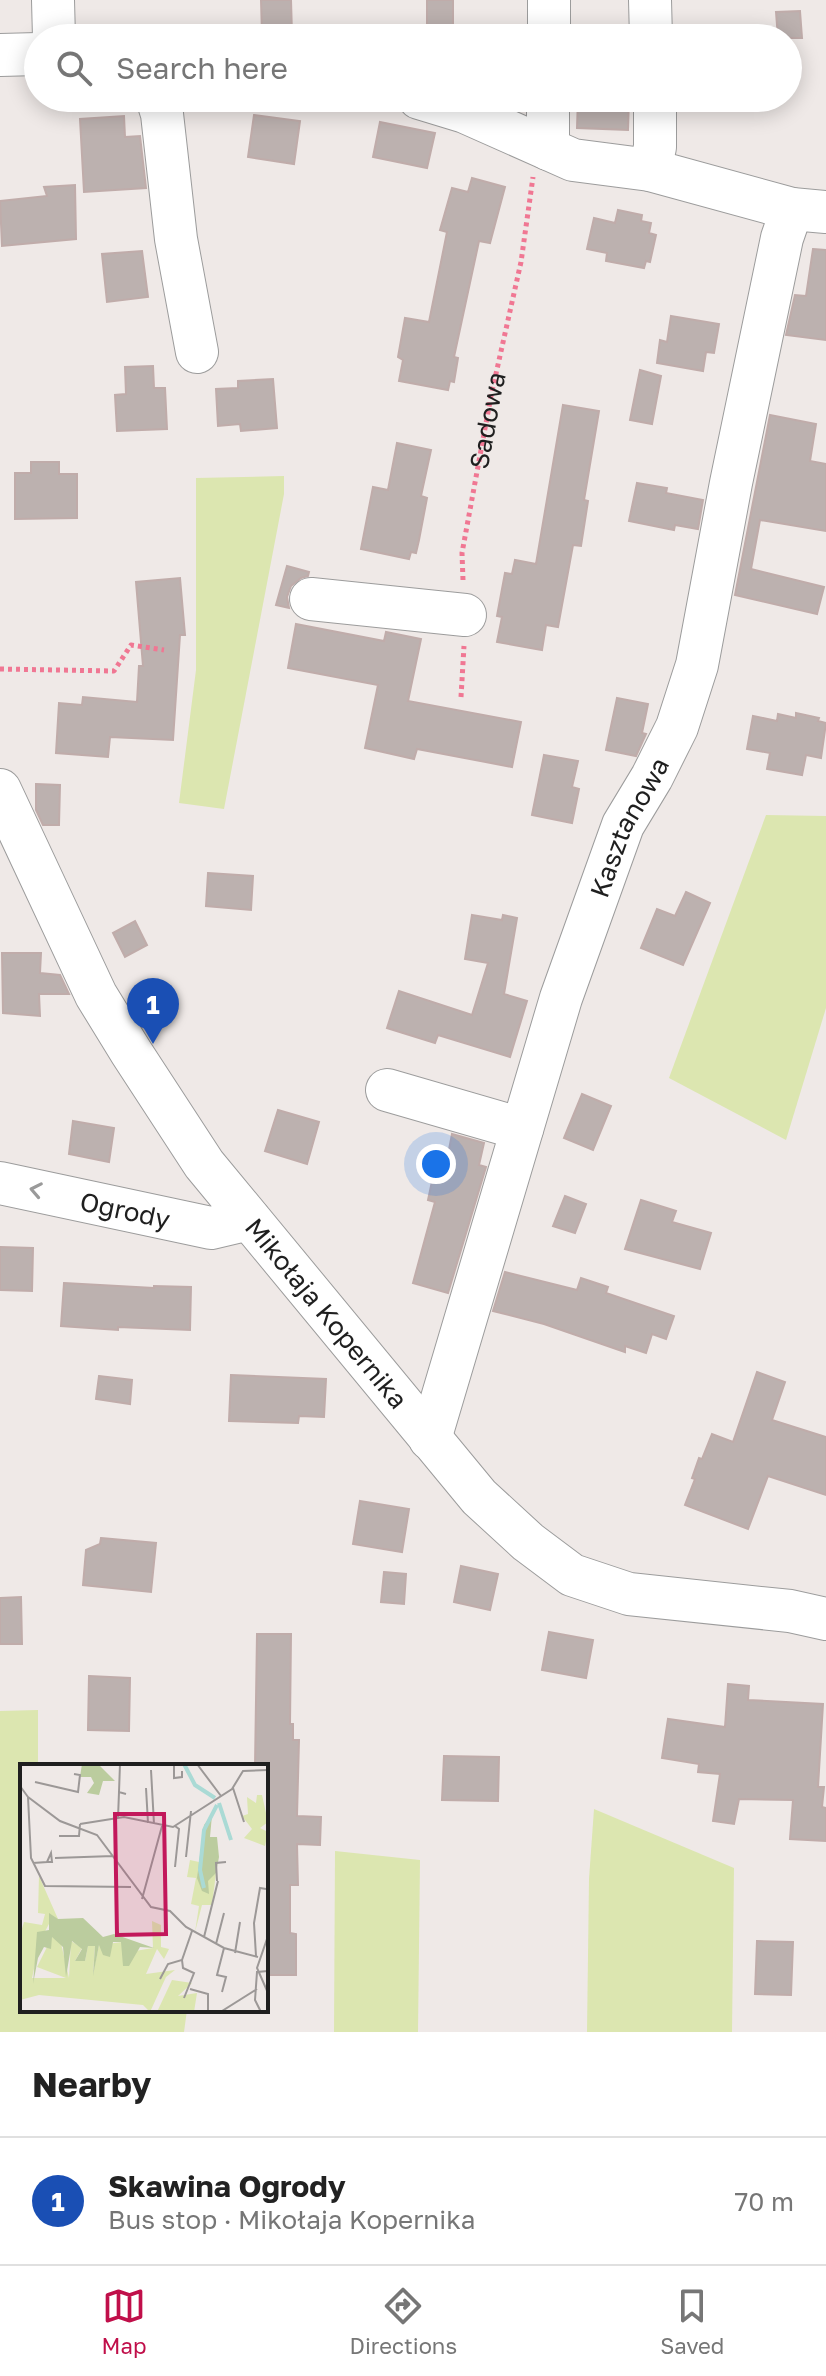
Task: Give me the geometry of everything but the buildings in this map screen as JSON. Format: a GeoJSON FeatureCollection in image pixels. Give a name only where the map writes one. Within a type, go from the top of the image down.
{"type":"FeatureCollection","features":[{"type":"Feature","properties":{"kind":"street"},"geometry":{"type":"LineString","coordinates":[[53,0],[54,24]]}},
{"type":"Feature","properties":{"kind":"street"},"geometry":{"type":"LineString","coordinates":[[549,0],[549,24]]}},
{"type":"Feature","properties":{"kind":"street"},"geometry":{"type":"LineString","coordinates":[[650,0],[651,24]]}},
{"type":"Feature","properties":{"kind":"street"},"geometry":{"type":"LineString","coordinates":[[0,55],[24,54]]}},
{"type":"Feature","properties":{"kind":"street"},"geometry":{"type":"LineString","coordinates":[[161,112],[176,239],[197,352]]}},
{"type":"Feature","properties":{"kind":"street"},"geometry":{"type":"LineString","coordinates":[[465,112],[573,160],[650,170],[809,210]]}},
{"type":"Feature","properties":{"kind":"street"},"geometry":{"type":"LineString","coordinates":[[543,147],[547,112]]}},
{"type":"Feature","properties":{"kind":"street"},"geometry":{"type":"LineString","coordinates":[[650,170],[655,147],[655,112]]}},
{"type":"Feature","properties":{"kind":"street","name":"Kasztanowa"},"geometry":{"type":"LineString","coordinates":[[430,1439],[561,998],[623,825],[677,727],[697,665],[782,238],[809,210]]}},
{"type":"Feature","properties":{"kind":"street"},"geometry":{"type":"LineString","coordinates":[[311,599],[465,615]]}},
{"type":"Feature","properties":{"kind":"street","name":"Mikołaja Kopernika"},"geometry":{"type":"LineString","coordinates":[[0,790],[96,995],[204,1164],[479,1497],[528,1542],[572,1575],[629,1594],[790,1611],[826,1619]]}},
{"type":"Feature","properties":{"kind":"street"},"geometry":{"type":"LineString","coordinates":[[387,1090],[522,1129]]}},
{"type":"Feature","properties":{"kind":"street","name":"Ogrody"},"geometry":{"type":"LineString","coordinates":[[0,1183],[211,1228],[249,1219]]}},
{"type":"Feature","properties":{"kind":"path","name":"Sadowa"},"geometry":{"type":"LineString","coordinates":[[461,697],[465,615],[462,553],[543,147]]}},
{"type":"Feature","properties":{"kind":"path"},"geometry":{"type":"LineString","coordinates":[[0,669],[114,671],[131,645],[164,650]]}},
{"type":"Feature","properties":{"kind":"green space"},"geometry":{"type":"Polygon","coordinates":[[[284,476],[284,494],[224,809],[179,803],[196,670],[196,478],[284,476]]]}},
{"type":"Feature","properties":{"kind":"green space"},"geometry":{"type":"Polygon","coordinates":[[[766,815],[826,816],[826,1008],[786,1140],[669,1078],[766,815]]]}},
{"type":"Feature","properties":{"kind":"green space"},"geometry":{"type":"Polygon","coordinates":[[[38,1710],[38,1764],[20,1764],[20,2012],[187,2012],[184,2032],[0,2032],[0,1711],[38,1710]]]}},
{"type":"Feature","properties":{"kind":"green space"},"geometry":{"type":"Polygon","coordinates":[[[594,1809],[734,1868],[732,2032],[587,2032],[589,1879],[594,1809]]]}},
{"type":"Feature","properties":{"kind":"green space"},"geometry":{"type":"Polygon","coordinates":[[[335,1851],[420,1860],[418,2032],[334,2032],[335,1851]]]}},
{"type":"Feature","properties":{"kind":"place","name":"Skawina Ogrody"},"geometry":{"type":"Point","coordinates":[153,1044]}}]}
